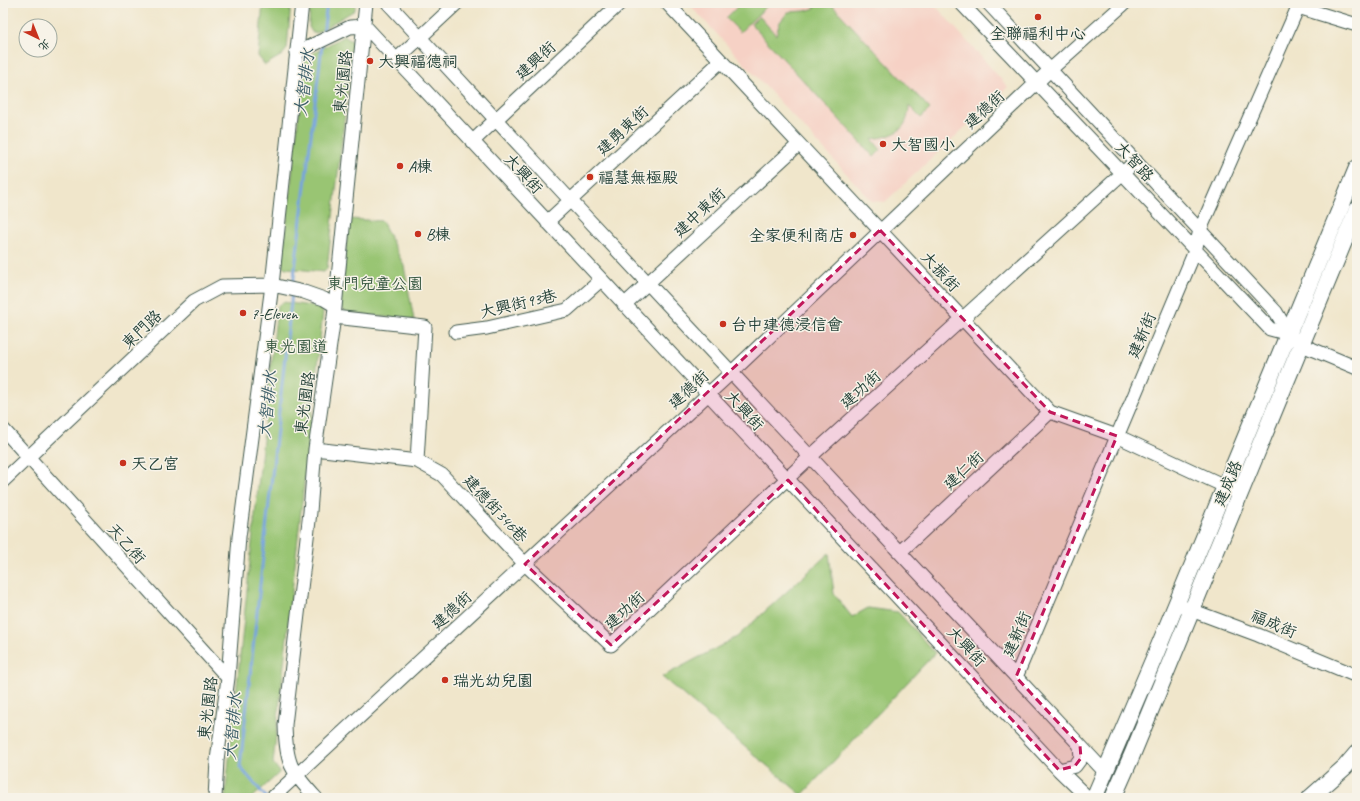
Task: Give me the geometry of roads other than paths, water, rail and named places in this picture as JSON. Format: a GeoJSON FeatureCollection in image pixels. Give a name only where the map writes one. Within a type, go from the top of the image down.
{"type":"FeatureCollection","features":[{"type":"Feature","properties":{"kind":"main road","name":"建成路"},"geometry":{"type":"LineString","coordinates":[[1113,798],[1192,609],[1232,490],[1289,334],[1357,168]]}},
{"type":"Feature","properties":{"kind":"main road","name":"建成路"},"geometry":{"type":"LineString","coordinates":[[1094,798],[1176,605],[1302,345],[1357,210]]}},
{"type":"Feature","properties":{"kind":"main road"},"geometry":{"type":"LineString","coordinates":[[1310,798],[1355,760]]}},
{"type":"Feature","properties":{"kind":"street","name":"東光園路"},"geometry":{"type":"LineString","coordinates":[[215,798],[217,760],[228,678],[239,537],[272,285],[302,3]]}},
{"type":"Feature","properties":{"kind":"street","name":"東光園路"},"geometry":{"type":"LineString","coordinates":[[316,798],[295,776],[286,750],[285,724],[310,512],[315,449],[334,311],[365,26],[366,3]]}},
{"type":"Feature","properties":{"kind":"street","name":"大興街"},"geometry":{"type":"LineString","coordinates":[[388,3],[1105,772]]}},
{"type":"Feature","properties":{"kind":"street"},"geometry":{"type":"LineString","coordinates":[[396,60],[457,3]]}},
{"type":"Feature","properties":{"kind":"street","name":"建興街"},"geometry":{"type":"LineString","coordinates":[[472,142],[620,3]]}},
{"type":"Feature","properties":{"kind":"street","name":"大振街"},"geometry":{"type":"LineString","coordinates":[[667,3],[720,62],[1050,412],[1117,436],[1232,490]]}},
{"type":"Feature","properties":{"kind":"street","name":"大智路"},"geometry":{"type":"LineString","coordinates":[[961,3],[1036,84],[1123,173],[1270,329],[1289,334]]}},
{"type":"Feature","properties":{"kind":"street","name":"大智路"},"geometry":{"type":"LineString","coordinates":[[988,3],[1276,312],[1289,334],[1302,345],[1357,368]]}},
{"type":"Feature","properties":{"kind":"street","name":"建德街"},"geometry":{"type":"LineString","coordinates":[[273,797],[708,395],[1050,70],[1125,3]]}},
{"type":"Feature","properties":{"kind":"street"},"geometry":{"type":"LineString","coordinates":[[1296,5],[1357,25]]}},
{"type":"Feature","properties":{"kind":"street","name":"建新街"},"geometry":{"type":"LineString","coordinates":[[1016,677],[1195,251],[1200,230],[1296,5]]}},
{"type":"Feature","properties":{"kind":"street"},"geometry":{"type":"LineString","coordinates":[[296,53],[354,26],[365,26]]}},
{"type":"Feature","properties":{"kind":"street","name":"大興街"},"geometry":{"type":"LineString","coordinates":[[365,26],[1059,770],[1088,798]]}},
{"type":"Feature","properties":{"kind":"street","name":"建勇東街"},"geometry":{"type":"LineString","coordinates":[[547,222],[720,62]]}},
{"type":"Feature","properties":{"kind":"street","name":"建中東街"},"geometry":{"type":"LineString","coordinates":[[624,305],[798,145]]}},
{"type":"Feature","properties":{"kind":"street","name":"建功街"},"geometry":{"type":"LineString","coordinates":[[612,645],[788,480],[810,457],[1136,161]]}},
{"type":"Feature","properties":{"kind":"street","name":"大興街93巷"},"geometry":{"type":"LineString","coordinates":[[456,332],[487,328],[567,310],[601,280]]}},
{"type":"Feature","properties":{"kind":"street","name":"東門路"},"geometry":{"type":"LineString","coordinates":[[3,481],[194,301],[222,286],[272,285],[286,287],[324,299],[334,311],[425,327],[416,461]]}},
{"type":"Feature","properties":{"kind":"street","name":"建仁街"},"geometry":{"type":"LineString","coordinates":[[900,552],[1050,412]]}},
{"type":"Feature","properties":{"kind":"street","name":"天乙街"},"geometry":{"type":"LineString","coordinates":[[3,429],[228,678]]}},
{"type":"Feature","properties":{"kind":"street"},"geometry":{"type":"LineString","coordinates":[[315,449],[416,461]]}},
{"type":"Feature","properties":{"kind":"street","name":"建德街346巷"},"geometry":{"type":"LineString","coordinates":[[416,461],[442,475],[525,564],[612,645]]}},
{"type":"Feature","properties":{"kind":"street","name":"福成街"},"geometry":{"type":"LineString","coordinates":[[1176,605],[1192,609],[1357,676]]}},
{"type":"Feature","properties":{"kind":"street"},"geometry":{"type":"LineString","coordinates":[[1059,770],[1075,766],[1081,758],[1080,746]]}},
{"type":"Feature","properties":{"kind":"waterway","name":"大智排水"},"geometry":{"type":"LineString","coordinates":[[323,35],[327,3]]}},
{"type":"Feature","properties":{"kind":"waterway","name":"大智排水"},"geometry":{"type":"LineString","coordinates":[[293,285],[322,45]]}},
{"type":"Feature","properties":{"kind":"waterway","name":"大智排水"},"geometry":{"type":"LineString","coordinates":[[267,798],[240,767],[292,293]]}},
{"type":"Feature","properties":{"kind":"place","name":"全聯福利中心"},"geometry":{"type":"Point","coordinates":[1038,17]}},
{"type":"Feature","properties":{"kind":"place","name":"大興福德祠"},"geometry":{"type":"Point","coordinates":[370,61]}},
{"type":"Feature","properties":{"kind":"place","name":"大智國小"},"geometry":{"type":"Point","coordinates":[883,144]}},
{"type":"Feature","properties":{"kind":"place","name":"A棟"},"geometry":{"type":"Point","coordinates":[400,166]}},
{"type":"Feature","properties":{"kind":"place","name":"福慧無極殿"},"geometry":{"type":"Point","coordinates":[590,177]}},
{"type":"Feature","properties":{"kind":"place","name":"B棟"},"geometry":{"type":"Point","coordinates":[418,234]}},
{"type":"Feature","properties":{"kind":"place","name":"全家便利商店"},"geometry":{"type":"Point","coordinates":[853,235]}},
{"type":"Feature","properties":{"kind":"place","name":"7-Eleven"},"geometry":{"type":"Point","coordinates":[243,313]}},
{"type":"Feature","properties":{"kind":"place","name":"台中建德浸信會"},"geometry":{"type":"Point","coordinates":[723,324]}},
{"type":"Feature","properties":{"kind":"place","name":"天乙宮"},"geometry":{"type":"Point","coordinates":[123,463]}},
{"type":"Feature","properties":{"kind":"place","name":"瑞光幼兒園"},"geometry":{"type":"Point","coordinates":[445,680]}},
{"type":"Feature","properties":{"kind":"park label","name":"東門兒童公園"},"geometry":{"type":"Point","coordinates":[375,283]}},
{"type":"Feature","properties":{"kind":"park label","name":"東光園道"},"geometry":{"type":"Point","coordinates":[296,346]}}]}
